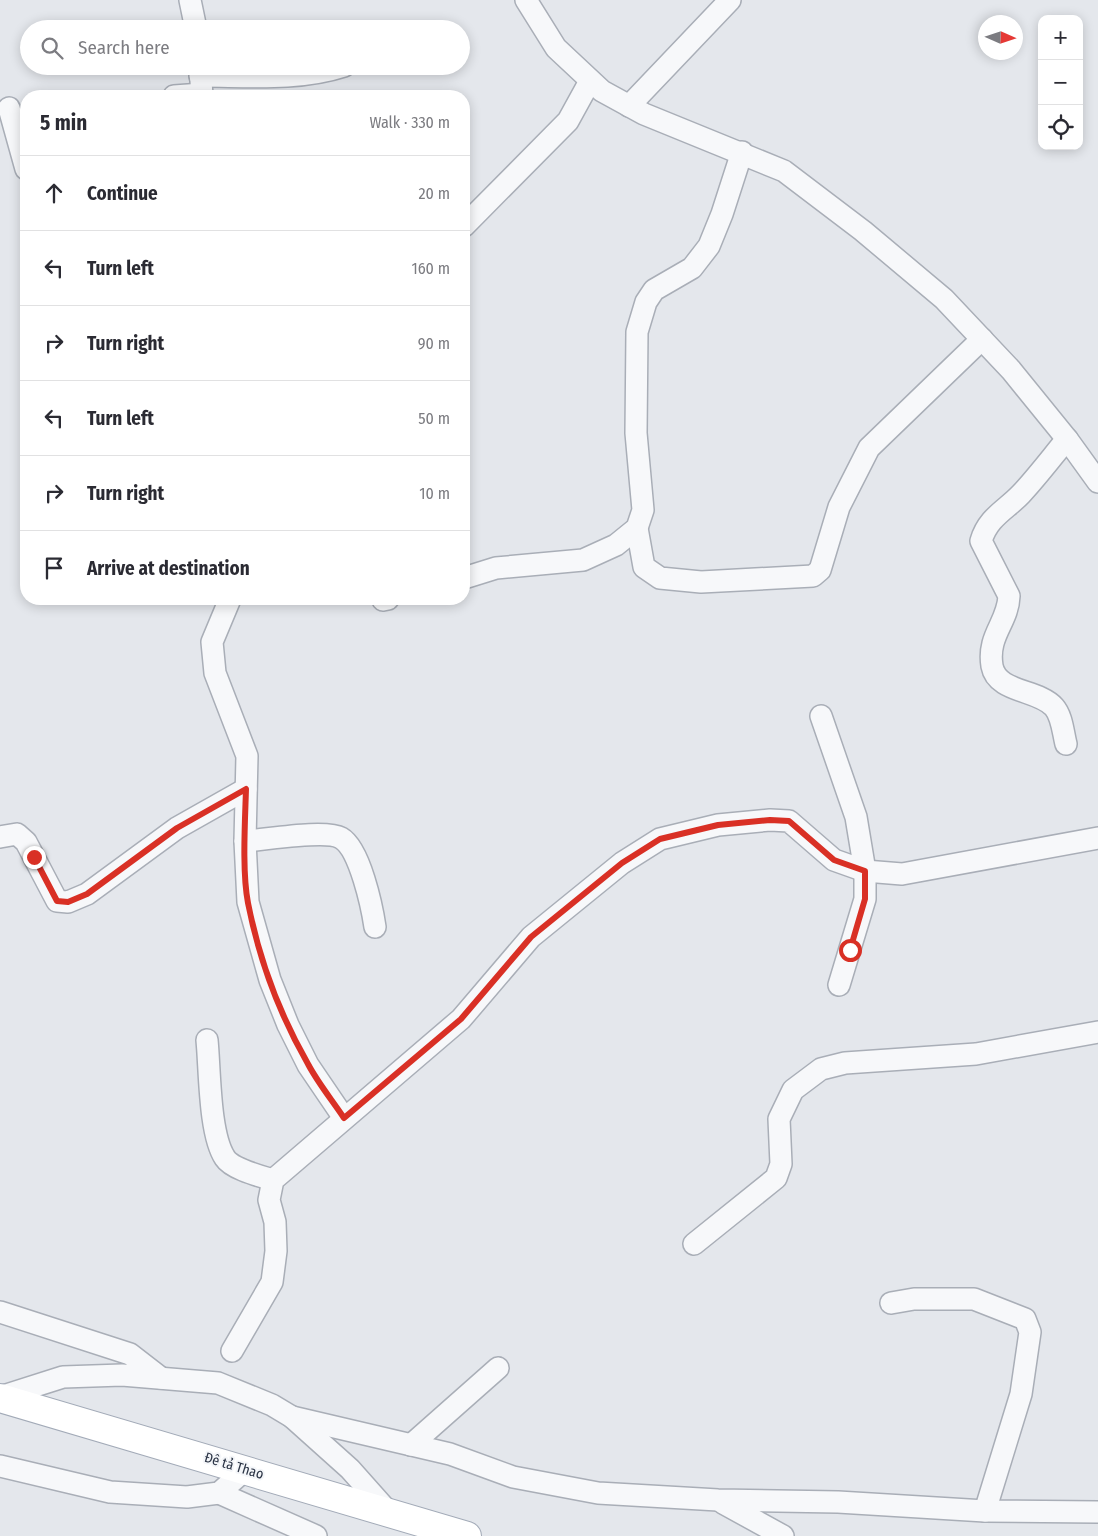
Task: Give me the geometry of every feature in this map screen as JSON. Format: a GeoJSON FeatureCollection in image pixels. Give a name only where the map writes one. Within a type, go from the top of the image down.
{"type":"FeatureCollection","features":[{"type":"Feature","properties":{"kind":"main road","name":"Đê tả Thao"},"geometry":{"type":"LineString","coordinates":[[0,1397],[467,1536]]}},
{"type":"Feature","properties":{"kind":"street"},"geometry":{"type":"LineString","coordinates":[[190,0],[194,20]]}},
{"type":"Feature","properties":{"kind":"street"},"geometry":{"type":"LineString","coordinates":[[526,0],[556,48],[602,91],[644,114],[742,152],[784,171],[863,231],[944,299],[982,339],[1067,439],[1098,482]]}},
{"type":"Feature","properties":{"kind":"street"},"geometry":{"type":"LineString","coordinates":[[629,106],[730,0]]}},
{"type":"Feature","properties":{"kind":"street"},"geometry":{"type":"LineString","coordinates":[[186,90],[201,83],[302,75]]}},
{"type":"Feature","properties":{"kind":"street"},"geometry":{"type":"LineString","coordinates":[[470,220],[568,121],[590,80]]}},
{"type":"Feature","properties":{"kind":"street"},"geometry":{"type":"LineString","coordinates":[[12,107],[20,142]]}},
{"type":"Feature","properties":{"kind":"street"},"geometry":{"type":"LineString","coordinates":[[742,152],[722,214],[709,246],[692,268],[654,290],[646,302],[637,332],[636,433],[643,510],[637,528],[644,567],[660,578],[701,582],[813,576],[820,570],[839,507],[869,448],[982,339]]}},
{"type":"Feature","properties":{"kind":"street"},"geometry":{"type":"LineString","coordinates":[[1066,744],[1060,719],[1054,706],[998,680],[992,667],[991,643],[1009,605],[1009,596],[981,541],[992,518],[1020,495],[1067,439]]}},
{"type":"Feature","properties":{"kind":"street"},"geometry":{"type":"LineString","coordinates":[[470,576],[496,568],[583,560],[616,545],[637,528]]}},
{"type":"Feature","properties":{"kind":"street"},"geometry":{"type":"LineString","coordinates":[[227,605],[212,642],[212,650],[215,673],[247,756],[245,841],[248,902],[270,980],[288,1025],[308,1065],[344,1118]]}},
{"type":"Feature","properties":{"kind":"street"},"geometry":{"type":"LineString","coordinates":[[821,716],[856,817],[865,871],[865,899],[839,985]]}},
{"type":"Feature","properties":{"kind":"street"},"geometry":{"type":"LineString","coordinates":[[0,837],[17,834],[26,842],[57,901],[68,902],[94,889],[177,828],[246,789]]}},
{"type":"Feature","properties":{"kind":"street"},"geometry":{"type":"LineString","coordinates":[[232,1351],[272,1282],[276,1251],[275,1222],[269,1200],[273,1180],[461,1019],[531,937],[622,863],[660,839],[718,825],[770,820],[789,821],[834,860],[865,871],[902,874],[1098,838]]}},
{"type":"Feature","properties":{"kind":"street"},"geometry":{"type":"LineString","coordinates":[[245,841],[324,834],[342,838],[354,852],[372,905],[375,927]]}},
{"type":"Feature","properties":{"kind":"street"},"geometry":{"type":"LineString","coordinates":[[694,1244],[776,1178],[781,1164],[779,1119],[793,1090],[821,1070],[845,1063],[976,1054],[1098,1032]]}},
{"type":"Feature","properties":{"kind":"street"},"geometry":{"type":"LineString","coordinates":[[207,1040],[216,1135],[225,1159],[248,1172],[273,1180]]}},
{"type":"Feature","properties":{"kind":"street"},"geometry":{"type":"LineString","coordinates":[[891,1303],[914,1299],[974,1299],[1025,1320],[1030,1332],[1021,1394],[985,1511]]}},
{"type":"Feature","properties":{"kind":"street"},"geometry":{"type":"LineString","coordinates":[[0,1312],[130,1354],[161,1378]]}},
{"type":"Feature","properties":{"kind":"street"},"geometry":{"type":"LineString","coordinates":[[411,1445],[498,1368]]}},
{"type":"Feature","properties":{"kind":"street"},"geometry":{"type":"LineString","coordinates":[[0,1397],[62,1377],[122,1374],[218,1383],[272,1405],[292,1417],[350,1469],[390,1514]]}},
{"type":"Feature","properties":{"kind":"street"},"geometry":{"type":"LineString","coordinates":[[292,1417],[450,1454],[513,1477],[598,1493],[718,1500],[838,1502],[985,1511],[1098,1512]]}},
{"type":"Feature","properties":{"kind":"street"},"geometry":{"type":"LineString","coordinates":[[0,1466],[110,1492],[187,1497],[219,1493],[316,1536]]}},
{"type":"Feature","properties":{"kind":"street"},"geometry":{"type":"LineString","coordinates":[[219,1493],[245,1470]]}},
{"type":"Feature","properties":{"kind":"street"},"geometry":{"type":"LineString","coordinates":[[718,1500],[783,1536]]}},
{"type":"Feature","properties":{"kind":"route"},"geometry":{"type":"LineString","coordinates":[[34,857],[57,901],[68,902],[87,894],[177,828],[246,789],[245,841],[248,902],[270,980],[288,1025],[308,1065],[344,1118],[461,1019],[531,937],[622,863],[660,839],[718,825],[770,820],[789,821],[834,860],[865,871],[865,899],[850,950]]}}]}
